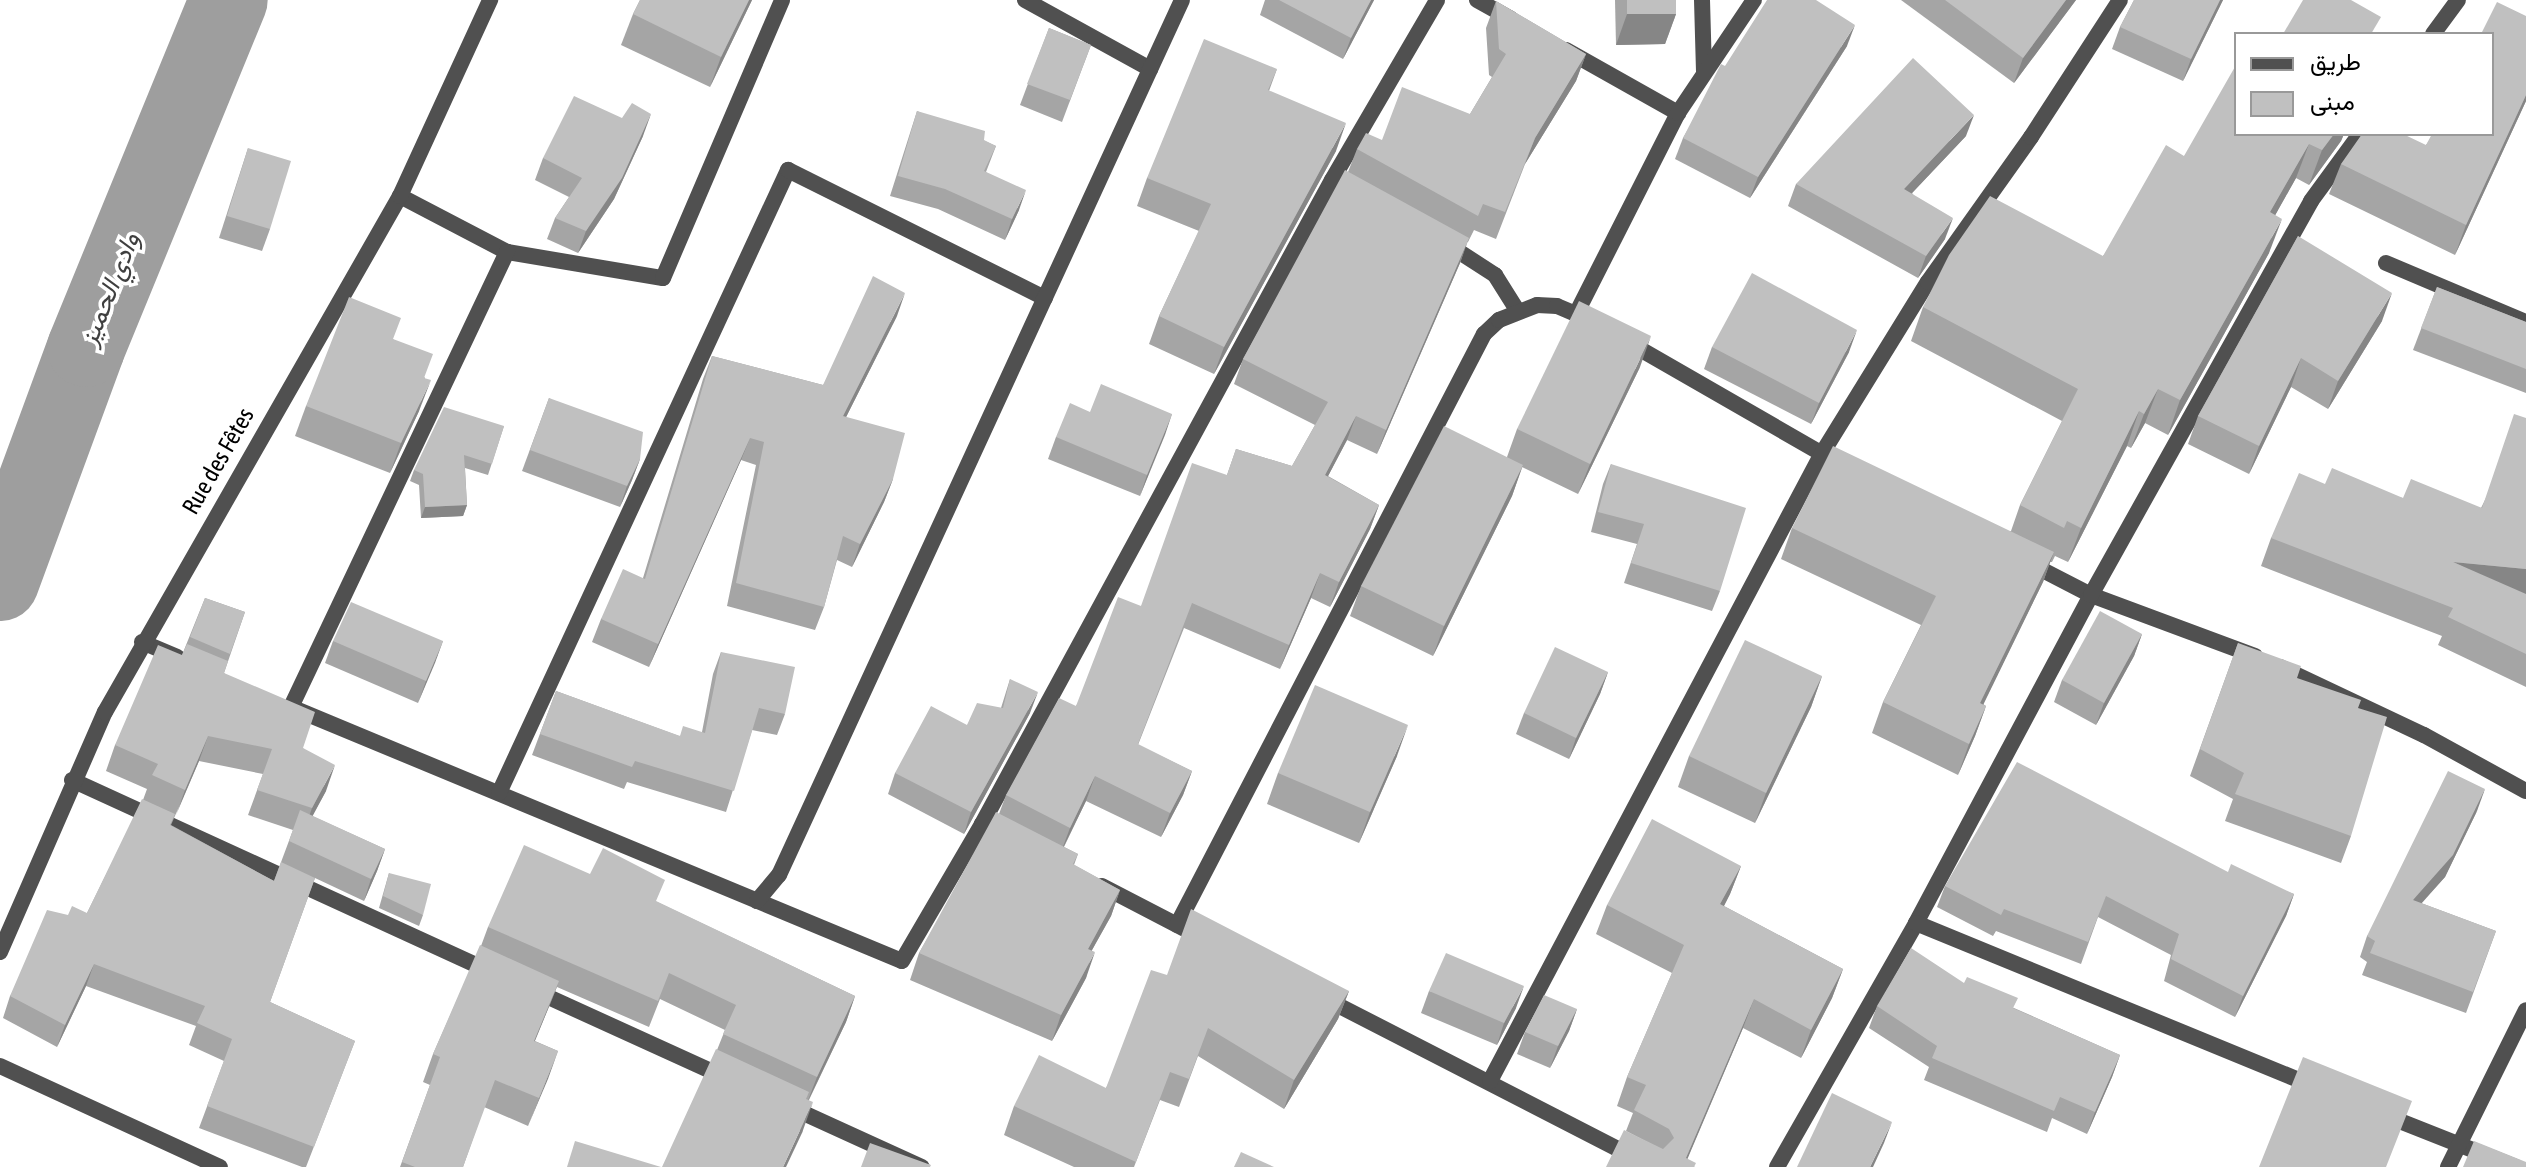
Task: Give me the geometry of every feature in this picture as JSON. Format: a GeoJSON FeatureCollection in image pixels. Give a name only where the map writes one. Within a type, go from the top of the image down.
{"type":"FeatureCollection","features":[{"type":"Feature","properties":{"kind":"street","name":"Rue des Fêtes"},"geometry":{"type":"LineString","coordinates":[[0,952],[72,780],[142,642],[400,196],[490,0]]}},
{"type":"Feature","properties":{"kind":"street"},"geometry":{"type":"LineString","coordinates":[[400,196],[507,252],[663,278],[782,0]]}},
{"type":"Feature","properties":{"kind":"street"},"geometry":{"type":"LineString","coordinates":[[1025,0],[1150,69]]}},
{"type":"Feature","properties":{"kind":"street"},"geometry":{"type":"LineString","coordinates":[[757,901],[779,875],[1182,0]]}},
{"type":"Feature","properties":{"kind":"street"},"geometry":{"type":"LineString","coordinates":[[507,252],[284,704],[902,961],[982,824],[1339,184],[1437,0]]}},
{"type":"Feature","properties":{"kind":"street"},"geometry":{"type":"LineString","coordinates":[[1477,0],[1678,113]]}},
{"type":"Feature","properties":{"kind":"street"},"geometry":{"type":"LineString","coordinates":[[1702,0],[1704,71]]}},
{"type":"Feature","properties":{"kind":"street"},"geometry":{"type":"LineString","coordinates":[[1577,312],[1678,113],[1754,0]]}},
{"type":"Feature","properties":{"kind":"street"},"geometry":{"type":"LineString","coordinates":[[1490,1081],[1821,455],[1928,282],[2031,137],[2120,0]]}},
{"type":"Feature","properties":{"kind":"street"},"geometry":{"type":"LineString","coordinates":[[2434,32],[2458,0]]}},
{"type":"Feature","properties":{"kind":"street"},"geometry":{"type":"LineString","coordinates":[[1777,1167],[1916,923],[2091,595],[2311,201],[2359,136]]}},
{"type":"Feature","properties":{"kind":"street"},"geometry":{"type":"LineString","coordinates":[[499,793],[788,170],[1045,298]]}},
{"type":"Feature","properties":{"kind":"street"},"geometry":{"type":"LineString","coordinates":[[1427,232],[1481,262],[1517,310]]}},
{"type":"Feature","properties":{"kind":"street"},"geometry":{"type":"LineString","coordinates":[[2386,263],[2526,322]]}},
{"type":"Feature","properties":{"kind":"street"},"geometry":{"type":"LineString","coordinates":[[1177,925],[1474,352],[1492,327],[1517,310],[1537,305],[1577,312],[1861,476]]}},
{"type":"Feature","properties":{"kind":"street"},"geometry":{"type":"LineString","coordinates":[[2010,553],[2091,595],[2271,662],[2424,735],[2526,791]]}},
{"type":"Feature","properties":{"kind":"street"},"geometry":{"type":"LineString","coordinates":[[142,642],[196,665]]}},
{"type":"Feature","properties":{"kind":"street"},"geometry":{"type":"LineString","coordinates":[[72,780],[734,1082]]}},
{"type":"Feature","properties":{"kind":"street"},"geometry":{"type":"LineString","coordinates":[[982,824],[1024,846]]}},
{"type":"Feature","properties":{"kind":"street"},"geometry":{"type":"LineString","coordinates":[[1079,875],[1205,939]]}},
{"type":"Feature","properties":{"kind":"street"},"geometry":{"type":"LineString","coordinates":[[1916,923],[2326,1091]]}},
{"type":"Feature","properties":{"kind":"street"},"geometry":{"type":"LineString","coordinates":[[1305,989],[1653,1167]]}},
{"type":"Feature","properties":{"kind":"street"},"geometry":{"type":"LineString","coordinates":[[2448,1167],[2526,1010]]}},
{"type":"Feature","properties":{"kind":"street"},"geometry":{"type":"LineString","coordinates":[[0,1066],[220,1167]]}},
{"type":"Feature","properties":{"kind":"street"},"geometry":{"type":"LineString","coordinates":[[778,1101],[922,1167]]}},
{"type":"Feature","properties":{"kind":"street"},"geometry":{"type":"LineString","coordinates":[[2370,1109],[2516,1167]]}},
{"type":"Feature","properties":{"kind":"building"},"geometry":{"type":"Polygon","coordinates":[[[640,0],[749,0],[721,57],[633,14],[640,0]]]}},
{"type":"Feature","properties":{"kind":"building"},"geometry":{"type":"Polygon","coordinates":[[[1279,0],[1371,0],[1351,38],[1279,0]]]}},
{"type":"Feature","properties":{"kind":"building"},"geometry":{"type":"Polygon","coordinates":[[[1627,0],[1676,0],[1676,14],[1627,14],[1627,0]]]}},
{"type":"Feature","properties":{"kind":"building"},"geometry":{"type":"Polygon","coordinates":[[[1767,0],[1816,0],[1855,25],[1758,177],[1683,138],[1721,64],[1725,66],[1767,0]]]}},
{"type":"Feature","properties":{"kind":"building"},"geometry":{"type":"Polygon","coordinates":[[[1945,0],[2066,0],[2023,58],[1945,0]]]}},
{"type":"Feature","properties":{"kind":"building"},"geometry":{"type":"Polygon","coordinates":[[[2134,0],[2220,0],[2191,59],[2120,27],[2134,0]]]}},
{"type":"Feature","properties":{"kind":"building"},"geometry":{"type":"Polygon","coordinates":[[[2303,0],[2351,0],[2381,17],[2372,32],[2284,32],[2303,0]]]}},
{"type":"Feature","properties":{"kind":"building"},"geometry":{"type":"Polygon","coordinates":[[[1496,1],[1586,54],[1535,138],[1505,212],[1483,204],[1478,216],[1357,149],[1366,133],[1382,140],[1402,87],[1470,114],[1506,54],[1499,49],[1496,1]]]}},
{"type":"Feature","properties":{"kind":"building"},"geometry":{"type":"Polygon","coordinates":[[[2497,2],[2526,16],[2526,95],[2466,225],[2341,164],[2361,136],[2407,136],[2426,145],[2431,136],[2494,136],[2494,32],[2482,32],[2497,2]]]}},
{"type":"Feature","properties":{"kind":"building"},"geometry":{"type":"Polygon","coordinates":[[[1049,28],[1091,45],[1070,100],[1027,84],[1049,28]]]}},
{"type":"Feature","properties":{"kind":"building"},"geometry":{"type":"Polygon","coordinates":[[[1204,39],[1277,69],[1268,90],[1346,123],[1224,347],[1159,316],[1211,204],[1147,178],[1204,39]]]}},
{"type":"Feature","properties":{"kind":"building"},"geometry":{"type":"Polygon","coordinates":[[[1913,58],[1974,115],[1904,189],[1953,218],[1926,256],[1796,184],[1913,58]]]}},
{"type":"Feature","properties":{"kind":"building"},"geometry":{"type":"Polygon","coordinates":[[[2234,68],[2234,136],[2332,136],[2322,150],[2309,144],[2270,212],[2282,219],[2180,400],[2158,389],[2144,414],[2139,411],[2081,528],[2067,521],[2064,528],[2020,505],[2078,389],[1923,307],[1949,255],[1990,196],[2103,256],[2166,145],[2184,156],[2234,68]]]}},
{"type":"Feature","properties":{"kind":"building"},"geometry":{"type":"Polygon","coordinates":[[[574,96],[622,118],[632,103],[651,114],[622,178],[586,231],[555,218],[582,178],[543,158],[574,96]]]}},
{"type":"Feature","properties":{"kind":"building"},"geometry":{"type":"Polygon","coordinates":[[[917,111],[985,131],[984,140],[996,146],[984,171],[1026,190],[1012,219],[945,189],[898,176],[917,111]]]}},
{"type":"Feature","properties":{"kind":"building"},"geometry":{"type":"Polygon","coordinates":[[[248,148],[291,161],[270,229],[227,216],[248,148]]]}},
{"type":"Feature","properties":{"kind":"building"},"geometry":{"type":"Polygon","coordinates":[[[1345,170],[1469,238],[1386,430],[1356,416],[1325,475],[1379,505],[1339,582],[1320,573],[1289,645],[1192,603],[1138,744],[1192,771],[1170,813],[1095,776],[1070,828],[1006,795],[1059,698],[1076,706],[1118,597],[1141,606],[1192,463],[1227,475],[1236,449],[1292,466],[1328,402],[1243,359],[1345,170]]]}},
{"type":"Feature","properties":{"kind":"building"},"geometry":{"type":"Polygon","coordinates":[[[2298,236],[2392,293],[2338,381],[2301,358],[2259,446],[2198,416],[2298,236]]]}},
{"type":"Feature","properties":{"kind":"building"},"geometry":{"type":"Polygon","coordinates":[[[1752,273],[1857,330],[1819,403],[1712,347],[1752,273]]]}},
{"type":"Feature","properties":{"kind":"building"},"geometry":{"type":"Polygon","coordinates":[[[873,276],[905,293],[843,416],[905,433],[893,479],[860,544],[843,536],[824,607],[736,583],[764,442],[750,438],[658,644],[601,619],[623,569],[645,579],[712,356],[823,385],[873,276]]]}},
{"type":"Feature","properties":{"kind":"building"},"geometry":{"type":"Polygon","coordinates":[[[2437,287],[2526,322],[2526,369],[2421,328],[2437,287]]]}},
{"type":"Feature","properties":{"kind":"building"},"geometry":{"type":"Polygon","coordinates":[[[349,297],[401,318],[393,339],[433,354],[424,378],[431,380],[401,443],[306,406],[349,297]]]}},
{"type":"Feature","properties":{"kind":"building"},"geometry":{"type":"Polygon","coordinates":[[[1579,301],[1651,336],[1590,464],[1517,429],[1579,301]]]}},
{"type":"Feature","properties":{"kind":"building"},"geometry":{"type":"Polygon","coordinates":[[[1101,384],[1172,414],[1147,475],[1056,437],[1070,403],[1090,412],[1101,384]]]}},
{"type":"Feature","properties":{"kind":"building"},"geometry":{"type":"Polygon","coordinates":[[[549,398],[643,432],[640,459],[627,486],[530,450],[549,398]]]}},
{"type":"Feature","properties":{"kind":"building"},"geometry":{"type":"Polygon","coordinates":[[[444,407],[504,426],[492,464],[464,455],[467,505],[425,507],[423,474],[414,470],[444,407]]]}},
{"type":"Feature","properties":{"kind":"building"},"geometry":{"type":"Polygon","coordinates":[[[2514,414],[2526,418],[2526,569],[2453,562],[2526,594],[2526,654],[2448,617],[2453,608],[2271,538],[2299,473],[2325,484],[2332,468],[2403,498],[2411,479],[2482,508],[2514,414]]]}},
{"type":"Feature","properties":{"kind":"building"},"geometry":{"type":"Polygon","coordinates":[[[1444,426],[1523,465],[1444,626],[1361,586],[1444,426]]]}},
{"type":"Feature","properties":{"kind":"building"},"geometry":{"type":"Polygon","coordinates":[[[1833,446],[2054,552],[1980,703],[1986,706],[1969,744],[1883,702],[1936,596],[1792,528],[1833,446]]]}},
{"type":"Feature","properties":{"kind":"building"},"geometry":{"type":"Polygon","coordinates":[[[1611,464],[1746,508],[1720,591],[1631,563],[1644,524],[1598,512],[1611,464]]]}},
{"type":"Feature","properties":{"kind":"building"},"geometry":{"type":"Polygon","coordinates":[[[205,598],[245,612],[230,654],[190,637],[205,598]]]}},
{"type":"Feature","properties":{"kind":"building"},"geometry":{"type":"Polygon","coordinates":[[[351,602],[443,641],[426,681],[333,641],[351,602]]]}},
{"type":"Feature","properties":{"kind":"building"},"geometry":{"type":"Polygon","coordinates":[[[2100,611],[2142,634],[2104,703],[2062,680],[2100,611]]]}},
{"type":"Feature","properties":{"kind":"building"},"geometry":{"type":"Polygon","coordinates":[[[1745,640],[1822,676],[1766,793],[1689,756],[1745,640]]]}},
{"type":"Feature","properties":{"kind":"building"},"geometry":{"type":"Polygon","coordinates":[[[2238,643],[2301,666],[2297,678],[2361,700],[2358,708],[2387,717],[2351,836],[2235,794],[2244,773],[2200,749],[2238,643]]]}},
{"type":"Feature","properties":{"kind":"building"},"geometry":{"type":"Polygon","coordinates":[[[187,644],[228,661],[224,673],[315,712],[303,748],[335,765],[312,808],[257,790],[272,749],[208,736],[185,790],[152,775],[158,764],[115,745],[158,645],[182,655],[187,644]]]}},
{"type":"Feature","properties":{"kind":"building"},"geometry":{"type":"Polygon","coordinates":[[[1555,647],[1608,672],[1576,738],[1524,713],[1555,647]]]}},
{"type":"Feature","properties":{"kind":"building"},"geometry":{"type":"Polygon","coordinates":[[[721,652],[795,667],[785,714],[759,708],[734,791],[635,761],[632,767],[540,734],[556,691],[680,736],[683,726],[705,733],[721,652]]]}},
{"type":"Feature","properties":{"kind":"building"},"geometry":{"type":"Polygon","coordinates":[[[1010,679],[1038,692],[971,812],[895,773],[931,706],[967,725],[977,703],[1003,708],[1010,679]]]}},
{"type":"Feature","properties":{"kind":"building"},"geometry":{"type":"Polygon","coordinates":[[[1315,685],[1408,725],[1370,812],[1278,773],[1315,685]]]}},
{"type":"Feature","properties":{"kind":"building"},"geometry":{"type":"Polygon","coordinates":[[[2017,762],[2228,872],[2231,864],[2294,894],[2243,996],[2171,959],[2179,934],[2106,896],[2088,942],[2004,909],[2001,915],[1945,886],[2017,762]]]}},
{"type":"Feature","properties":{"kind":"building"},"geometry":{"type":"Polygon","coordinates":[[[2448,771],[2485,789],[2453,855],[2413,900],[2496,931],[2473,992],[2370,953],[2375,941],[2367,936],[2448,771]]]}},
{"type":"Feature","properties":{"kind":"building"},"geometry":{"type":"Polygon","coordinates":[[[142,799],[175,814],[170,825],[274,881],[281,862],[315,878],[270,1002],[355,1041],[314,1147],[207,1106],[232,1039],[197,1023],[205,1006],[94,964],[65,1025],[10,996],[47,910],[68,915],[72,906],[87,913],[142,799]]]}},
{"type":"Feature","properties":{"kind":"building"},"geometry":{"type":"Polygon","coordinates":[[[300,810],[385,849],[371,879],[289,841],[300,810]]]}},
{"type":"Feature","properties":{"kind":"building"},"geometry":{"type":"Polygon","coordinates":[[[996,812],[1078,854],[1073,864],[1120,890],[1088,949],[1095,952],[1061,1015],[919,953],[996,812]]]}},
{"type":"Feature","properties":{"kind":"building"},"geometry":{"type":"Polygon","coordinates":[[[1652,819],[1741,866],[1720,904],[1843,969],[1811,1030],[1754,999],[1686,1158],[1696,1163],[1694,1167],[1606,1167],[1624,1130],[1663,1149],[1674,1138],[1669,1129],[1634,1110],[1646,1085],[1627,1077],[1684,945],[1607,905],[1652,819]]]}},
{"type":"Feature","properties":{"kind":"building"},"geometry":{"type":"Polygon","coordinates":[[[524,845],[590,874],[603,848],[665,880],[656,901],[855,996],[817,1077],[723,1034],[736,1005],[669,973],[658,1001],[488,927],[524,845]]]}},
{"type":"Feature","properties":{"kind":"building"},"geometry":{"type":"Polygon","coordinates":[[[389,873],[431,884],[423,915],[383,896],[389,873]]]}},
{"type":"Feature","properties":{"kind":"building"},"geometry":{"type":"Polygon","coordinates":[[[1191,909],[1349,991],[1294,1080],[1208,1028],[1189,1079],[1170,1072],[1136,1162],[1014,1106],[1039,1055],[1106,1088],[1151,970],[1167,975],[1191,909]]]}},
{"type":"Feature","properties":{"kind":"building"},"geometry":{"type":"Polygon","coordinates":[[[480,945],[559,981],[534,1041],[558,1051],[539,1098],[495,1080],[463,1167],[415,1167],[402,1162],[440,1057],[433,1054],[480,945]]]}},
{"type":"Feature","properties":{"kind":"building"},"geometry":{"type":"Polygon","coordinates":[[[1911,948],[1964,983],[1967,977],[2018,998],[2013,1008],[2120,1055],[2095,1112],[2060,1097],[2054,1111],[1932,1058],[1937,1046],[1877,1006],[1911,948]]]}},
{"type":"Feature","properties":{"kind":"building"},"geometry":{"type":"Polygon","coordinates":[[[1446,953],[1524,986],[1504,1023],[1429,991],[1446,953]]]}},
{"type":"Feature","properties":{"kind":"building"},"geometry":{"type":"Polygon","coordinates":[[[1544,995],[1577,1009],[1558,1046],[1525,1032],[1544,995]]]}},
{"type":"Feature","properties":{"kind":"building"},"geometry":{"type":"Polygon","coordinates":[[[716,1049],[809,1092],[806,1099],[813,1102],[783,1167],[662,1167],[716,1049]]]}},
{"type":"Feature","properties":{"kind":"building"},"geometry":{"type":"Polygon","coordinates":[[[2303,1057],[2412,1101],[2386,1167],[2259,1167],[2303,1057]]]}},
{"type":"Feature","properties":{"kind":"building"},"geometry":{"type":"Polygon","coordinates":[[[1832,1093],[1892,1122],[1870,1167],[1797,1167],[1832,1093]]]}},
{"type":"Feature","properties":{"kind":"building"},"geometry":{"type":"Polygon","coordinates":[[[575,1141],[661,1167],[567,1167],[575,1141]]]}},
{"type":"Feature","properties":{"kind":"building"},"geometry":{"type":"Polygon","coordinates":[[[2474,1141],[2526,1162],[2526,1167],[2463,1167],[2474,1141]]]}},
{"type":"Feature","properties":{"kind":"building"},"geometry":{"type":"Polygon","coordinates":[[[870,1143],[931,1165],[861,1167],[870,1143]]]}},
{"type":"Feature","properties":{"kind":"building"},"geometry":{"type":"Polygon","coordinates":[[[1241,1152],[1274,1167],[1234,1167],[1241,1152]]]}},
{"type":"Feature","properties":{"kind":"waterway","name":"وادي الحميز"},"geometry":{"type":"LineString","coordinates":[[0,582],[86,348],[229,0]]}}]}
